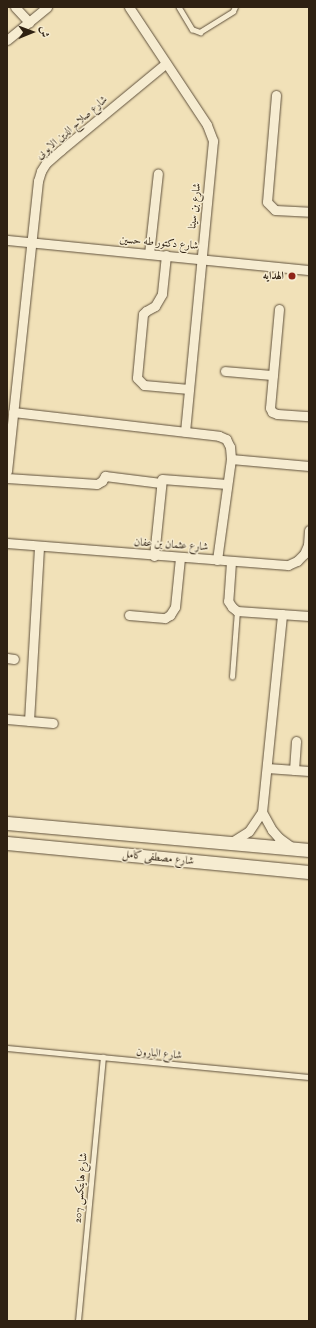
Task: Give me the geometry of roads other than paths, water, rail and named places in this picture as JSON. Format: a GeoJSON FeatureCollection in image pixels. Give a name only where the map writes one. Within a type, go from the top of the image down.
{"type":"FeatureCollection","features":[{"type":"Feature","properties":{"kind":"street"},"geometry":{"type":"LineString","coordinates":[[15,7],[29,22]]}},
{"type":"Feature","properties":{"kind":"street"},"geometry":{"type":"LineString","coordinates":[[7,40],[47,7]]}},
{"type":"Feature","properties":{"kind":"street","name":"شارع بن سينا"},"geometry":{"type":"LineString","coordinates":[[129,7],[207,125],[213,141],[184,432]]}},
{"type":"Feature","properties":{"kind":"street","name":"شارع صلاح الدين الايوبى"},"geometry":{"type":"LineString","coordinates":[[7,471],[10,424],[13,412],[38,181],[46,163],[166,63]]}},
{"type":"Feature","properties":{"kind":"street"},"geometry":{"type":"LineString","coordinates":[[276,95],[267,202],[268,206],[275,210],[309,212]]}},
{"type":"Feature","properties":{"kind":"street"},"geometry":{"type":"LineString","coordinates":[[149,254],[158,172]]}},
{"type":"Feature","properties":{"kind":"street","name":"شارع دكتور طه حسين"},"geometry":{"type":"LineString","coordinates":[[7,240],[309,270]]}},
{"type":"Feature","properties":{"kind":"street"},"geometry":{"type":"LineString","coordinates":[[166,256],[162,294],[155,306],[143,314],[137,378],[144,385],[189,389]]}},
{"type":"Feature","properties":{"kind":"street"},"geometry":{"type":"LineString","coordinates":[[279,309],[270,408],[272,412],[309,416]]}},
{"type":"Feature","properties":{"kind":"street"},"geometry":{"type":"LineString","coordinates":[[225,371],[273,375]]}},
{"type":"Feature","properties":{"kind":"street"},"geometry":{"type":"LineString","coordinates":[[13,412],[219,436],[226,439],[230,447],[230,459],[217,560]]}},
{"type":"Feature","properties":{"kind":"street"},"geometry":{"type":"LineString","coordinates":[[230,459],[309,466]]}},
{"type":"Feature","properties":{"kind":"street"},"geometry":{"type":"LineString","coordinates":[[7,478],[97,484],[106,476],[161,483]]}},
{"type":"Feature","properties":{"kind":"street"},"geometry":{"type":"LineString","coordinates":[[154,556],[162,479],[166,478],[227,484]]}},
{"type":"Feature","properties":{"kind":"street","name":"شارع عثمان بن عفان"},"geometry":{"type":"LineString","coordinates":[[7,543],[154,556],[288,565],[297,561],[304,554],[308,545],[309,530]]}},
{"type":"Feature","properties":{"kind":"street"},"geometry":{"type":"LineString","coordinates":[[29,721],[39,546]]}},
{"type":"Feature","properties":{"kind":"street"},"geometry":{"type":"LineString","coordinates":[[129,615],[164,618],[170,615],[175,608],[180,558]]}},
{"type":"Feature","properties":{"kind":"street"},"geometry":{"type":"LineString","coordinates":[[231,562],[228,601],[237,611],[309,616]]}},
{"type":"Feature","properties":{"kind":"street"},"geometry":{"type":"LineString","coordinates":[[228,843],[249,831],[262,812],[282,614]]}},
{"type":"Feature","properties":{"kind":"street"},"geometry":{"type":"LineString","coordinates":[[7,719],[53,723]]}},
{"type":"Feature","properties":{"kind":"street"},"geometry":{"type":"LineString","coordinates":[[294,770],[296,741]]}},
{"type":"Feature","properties":{"kind":"street"},"geometry":{"type":"LineString","coordinates":[[267,768],[309,771]]}},
{"type":"Feature","properties":{"kind":"street"},"geometry":{"type":"LineString","coordinates":[[262,812],[276,834],[287,844],[303,850]]}},
{"type":"Feature","properties":{"kind":"street","name":"شارع مصطفى كامل"},"geometry":{"type":"LineString","coordinates":[[7,823],[303,850]]}},
{"type":"Feature","properties":{"kind":"street","name":"شارع مصطفى كامل"},"geometry":{"type":"LineString","coordinates":[[7,843],[309,872]]}},
{"type":"Feature","properties":{"kind":"lane"},"geometry":{"type":"LineString","coordinates":[[179,7],[192,29],[200,32],[233,11],[235,7]]}},
{"type":"Feature","properties":{"kind":"lane"},"geometry":{"type":"LineString","coordinates":[[232,677],[237,611]]}},
{"type":"Feature","properties":{"kind":"lane","name":"شارع البارون"},"geometry":{"type":"LineString","coordinates":[[7,1048],[309,1077]]}},
{"type":"Feature","properties":{"kind":"lane","name":"شارع هايتكس 207"},"geometry":{"type":"LineString","coordinates":[[78,1321],[103,1057]]}},
{"type":"Feature","properties":{"kind":"place","name":"الهدايه"},"geometry":{"type":"Point","coordinates":[292,276]}}]}
